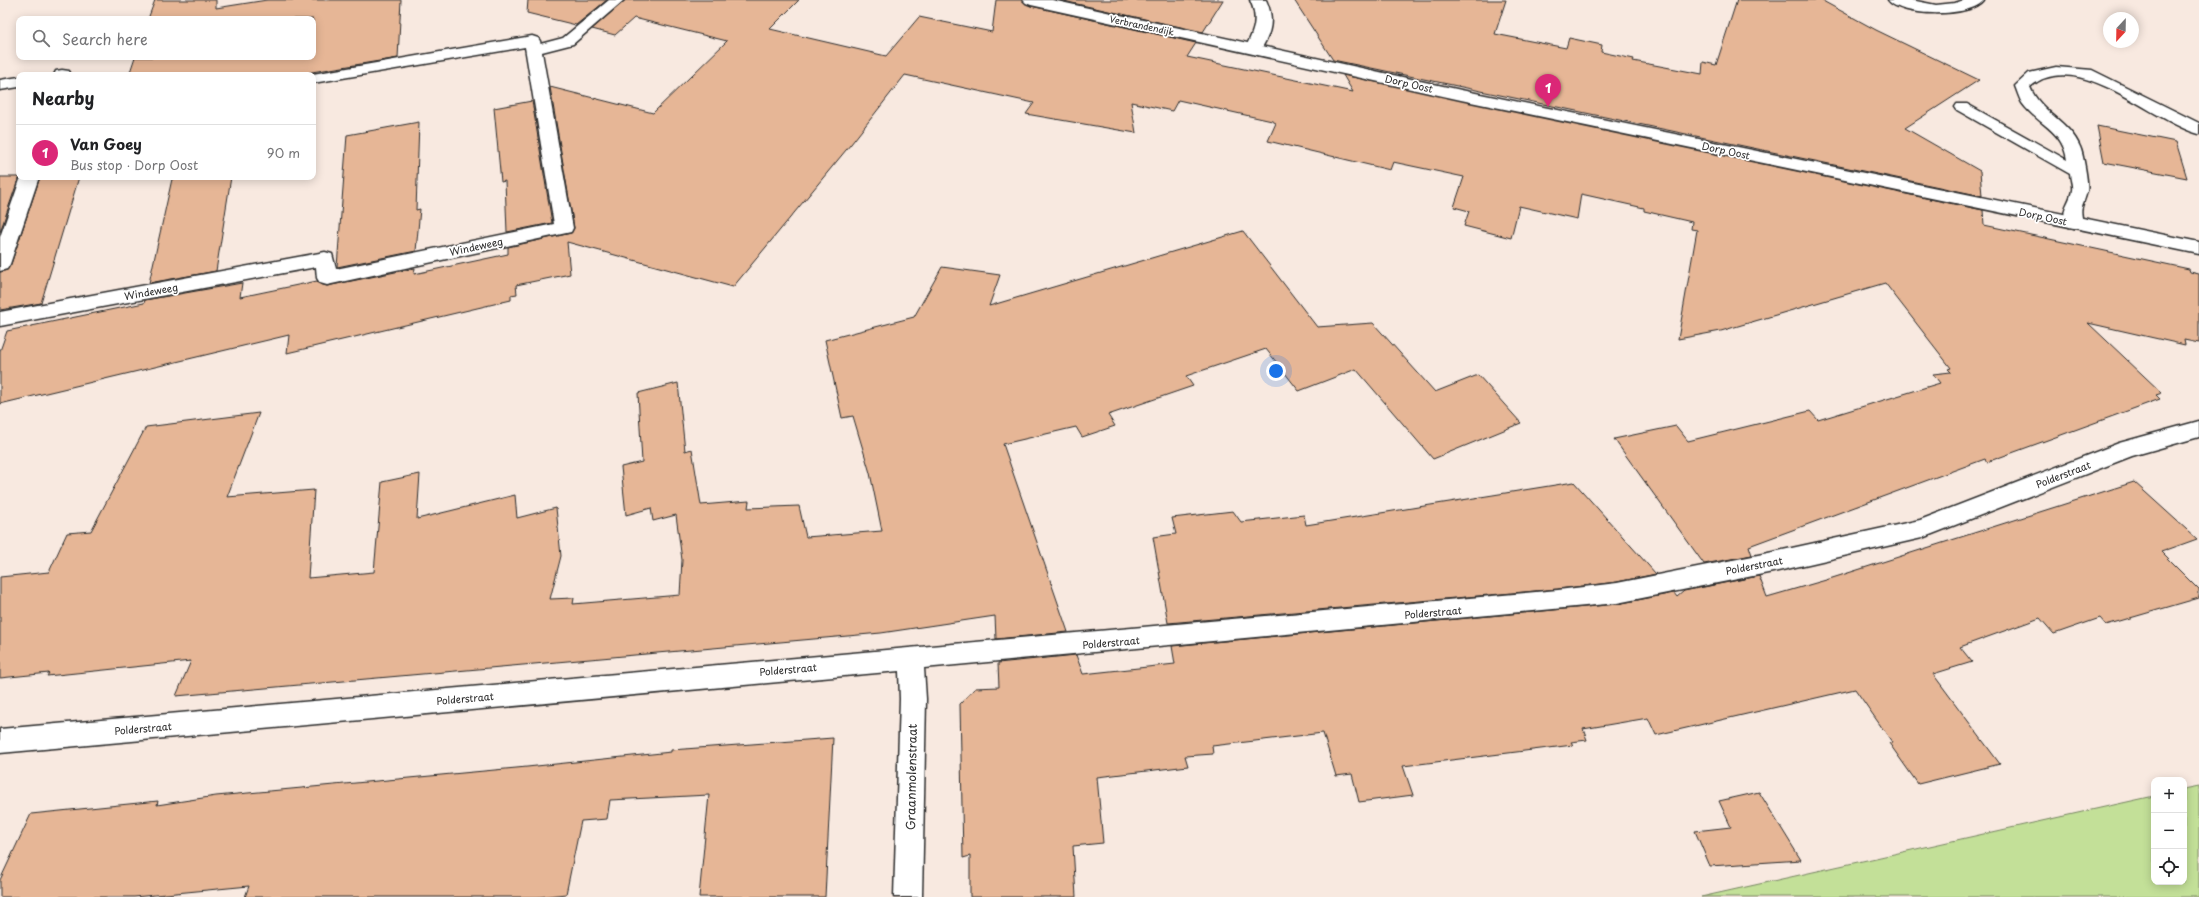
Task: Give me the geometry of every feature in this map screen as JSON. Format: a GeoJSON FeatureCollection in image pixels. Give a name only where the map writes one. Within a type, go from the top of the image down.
{"type":"FeatureCollection","features":[{"type":"Feature","properties":{"kind":"street","name":"Verbrandendijk"},"geometry":{"type":"LineString","coordinates":[[1031,0],[1253,48]]}},
{"type":"Feature","properties":{"kind":"street"},"geometry":{"type":"LineString","coordinates":[[1253,48],[1266,20],[1258,0]]}},
{"type":"Feature","properties":{"kind":"street"},"geometry":{"type":"LineString","coordinates":[[1896,0],[1932,10],[1951,9],[1968,5],[1976,0]]}},
{"type":"Feature","properties":{"kind":"street"},"geometry":{"type":"LineString","coordinates":[[316,77],[532,41],[534,50]]}},
{"type":"Feature","properties":{"kind":"street","name":"Dorp Oost"},"geometry":{"type":"LineString","coordinates":[[1253,48],[1461,95],[2199,248]]}},
{"type":"Feature","properties":{"kind":"street","name":"Windeweeg"},"geometry":{"type":"LineString","coordinates":[[0,319],[325,259],[327,278],[564,228],[534,50]]}},
{"type":"Feature","properties":{"kind":"street"},"geometry":{"type":"LineString","coordinates":[[0,85],[16,82]]}},
{"type":"Feature","properties":{"kind":"street"},"geometry":{"type":"LineString","coordinates":[[0,264],[29,180]]}},
{"type":"Feature","properties":{"kind":"street","name":"Polderstraat"},"geometry":{"type":"LineString","coordinates":[[0,741],[911,658],[1132,640],[1550,601],[1617,592],[1778,561],[1922,529],[2127,449],[2199,429]]}},
{"type":"Feature","properties":{"kind":"street","name":"Graanmolenstraat"},"geometry":{"type":"LineString","coordinates":[[908,897],[913,699],[911,658]]}},
{"type":"Feature","properties":{"kind":"lane"},"geometry":{"type":"LineString","coordinates":[[534,50],[568,41],[617,0]]}},
{"type":"Feature","properties":{"kind":"lane"},"geometry":{"type":"LineString","coordinates":[[2075,223],[2072,207],[2080,190],[2073,147],[2063,133],[2028,101],[2022,86],[2034,76],[2056,71],[2087,73],[2199,129]]}},
{"type":"Feature","properties":{"kind":"lane"},"geometry":{"type":"LineString","coordinates":[[1962,107],[2078,172]]}},
{"type":"Feature","properties":{"kind":"green space"},"geometry":{"type":"Polygon","coordinates":[[[2199,786],[2199,897],[1701,897],[2151,797],[2151,885],[2187,885],[2187,788],[2199,786]]]}},
{"type":"Feature","properties":{"kind":"building"},"geometry":{"type":"Polygon","coordinates":[[[155,0],[216,0],[216,8],[267,0],[401,0],[398,58],[312,72],[130,72],[134,60],[316,60],[316,16],[149,16],[155,0]]]}},
{"type":"Feature","properties":{"kind":"building"},"geometry":{"type":"Polygon","coordinates":[[[528,0],[607,0],[576,25],[527,13],[528,0]]]}},
{"type":"Feature","properties":{"kind":"building"},"geometry":{"type":"Polygon","coordinates":[[[625,0],[799,0],[770,29],[886,56],[919,17],[992,32],[996,0],[1022,0],[1031,6],[1196,43],[1187,57],[1353,92],[1343,75],[1983,210],[1984,225],[2189,269],[2190,272],[2199,274],[2199,343],[2184,340],[2185,345],[2088,323],[2162,393],[2156,395],[2160,399],[1987,462],[1985,459],[1749,546],[1752,555],[1704,564],[1614,439],[1676,426],[1688,441],[1810,411],[1818,420],[1940,383],[1933,374],[1951,372],[1948,369],[1951,368],[1885,283],[1721,331],[1678,339],[1697,230],[1691,229],[1692,222],[1644,211],[1644,208],[1581,194],[1577,219],[1519,206],[1511,238],[1464,226],[1469,211],[1454,207],[1464,177],[1393,162],[1390,170],[1268,141],[1276,123],[1272,121],[1178,100],[1172,111],[1131,102],[1136,133],[1026,114],[1034,103],[905,75],[851,144],[733,287],[567,242],[570,274],[516,285],[517,294],[511,295],[511,300],[287,353],[289,335],[0,404],[0,351],[7,331],[144,303],[145,300],[242,283],[240,297],[317,281],[320,284],[327,286],[415,268],[414,274],[508,254],[508,247],[571,233],[574,228],[550,87],[653,113],[727,41],[634,18],[615,35],[592,29],[625,0]]]}},
{"type":"Feature","properties":{"kind":"building"},"geometry":{"type":"Polygon","coordinates":[[[1059,0],[1223,0],[1203,32],[1059,0]]]}},
{"type":"Feature","properties":{"kind":"building"},"geometry":{"type":"Polygon","coordinates":[[[1294,0],[1506,0],[1495,34],[1566,48],[1569,38],[1602,45],[1601,52],[1634,59],[1633,61],[1702,74],[1703,62],[1716,65],[1737,0],[1821,0],[1876,30],[1979,80],[1905,128],[1980,171],[1982,196],[1333,60],[1294,0]]]}},
{"type":"Feature","properties":{"kind":"building"},"geometry":{"type":"Polygon","coordinates":[[[532,101],[552,223],[507,232],[505,181],[501,182],[494,108],[532,101]]]}},
{"type":"Feature","properties":{"kind":"building"},"geometry":{"type":"Polygon","coordinates":[[[419,122],[416,210],[420,209],[416,251],[337,267],[347,135],[419,122]]]}},
{"type":"Feature","properties":{"kind":"building"},"geometry":{"type":"Polygon","coordinates":[[[2097,126],[2176,142],[2187,178],[2104,162],[2097,126]]]}},
{"type":"Feature","properties":{"kind":"building"},"geometry":{"type":"Polygon","coordinates":[[[0,177],[16,177],[16,180],[18,180],[0,232],[0,177]]]}},
{"type":"Feature","properties":{"kind":"building"},"geometry":{"type":"Polygon","coordinates":[[[39,180],[78,180],[41,303],[0,310],[0,272],[7,270],[11,264],[39,180]]]}},
{"type":"Feature","properties":{"kind":"building"},"geometry":{"type":"Polygon","coordinates":[[[172,180],[231,180],[216,271],[149,283],[172,180]]]}},
{"type":"Feature","properties":{"kind":"building"},"geometry":{"type":"Polygon","coordinates":[[[1243,231],[1317,327],[1373,323],[1435,392],[1478,375],[1521,423],[1433,459],[1356,369],[1299,391],[1266,349],[1186,376],[1193,386],[1108,415],[1115,426],[1082,437],[1076,427],[1003,444],[1068,632],[996,639],[995,616],[881,633],[176,696],[191,661],[47,676],[49,673],[0,678],[0,577],[49,572],[67,533],[91,531],[146,427],[259,413],[227,497],[314,490],[308,578],[374,572],[382,482],[420,474],[417,519],[515,495],[517,518],[556,508],[561,556],[550,599],[574,598],[573,604],[680,595],[682,560],[676,515],[653,521],[651,508],[626,515],[621,467],[642,462],[638,393],[678,383],[685,451],[692,449],[701,505],[749,501],[748,508],[799,506],[806,537],[882,531],[870,473],[853,416],[842,418],[825,340],[914,317],[942,267],[1000,275],[989,306],[1243,231]]]}},
{"type":"Feature","properties":{"kind":"building"},"geometry":{"type":"Polygon","coordinates":[[[1574,482],[1656,574],[1617,582],[1558,589],[1168,623],[1153,537],[1176,534],[1172,518],[1233,511],[1241,522],[1304,515],[1306,525],[1574,482]]]}},
{"type":"Feature","properties":{"kind":"building"},"geometry":{"type":"Polygon","coordinates":[[[2134,482],[2197,539],[2161,552],[2199,590],[2199,598],[2106,625],[2100,618],[2054,634],[2040,618],[1960,647],[1972,662],[1933,674],[2000,764],[1918,784],[1889,743],[1892,742],[1855,689],[1656,735],[1648,718],[1583,729],[1587,740],[1571,742],[1573,745],[1403,766],[1413,795],[1359,802],[1352,774],[1336,776],[1323,733],[1212,746],[1213,754],[1185,756],[1188,766],[1097,777],[1103,843],[1073,846],[1076,897],[970,897],[970,856],[963,858],[960,704],[975,688],[999,687],[998,663],[1076,655],[1083,674],[1175,664],[1172,646],[1617,604],[1674,593],[1677,597],[1684,591],[1759,576],[1767,597],[1826,580],[2134,482]]]}},
{"type":"Feature","properties":{"kind":"building"},"geometry":{"type":"Polygon","coordinates":[[[833,738],[825,897],[699,897],[709,795],[610,800],[607,819],[581,821],[566,894],[538,897],[245,897],[249,886],[134,897],[0,897],[0,880],[31,814],[158,801],[157,805],[216,796],[527,767],[671,752],[671,750],[833,738]]]}},
{"type":"Feature","properties":{"kind":"building"},"geometry":{"type":"Polygon","coordinates":[[[1759,792],[1801,860],[1710,866],[1695,831],[1731,827],[1719,801],[1759,792]]]}},
{"type":"Feature","properties":{"kind":"place","name":"Van Goey"},"geometry":{"type":"Point","coordinates":[1548,107]}}]}
